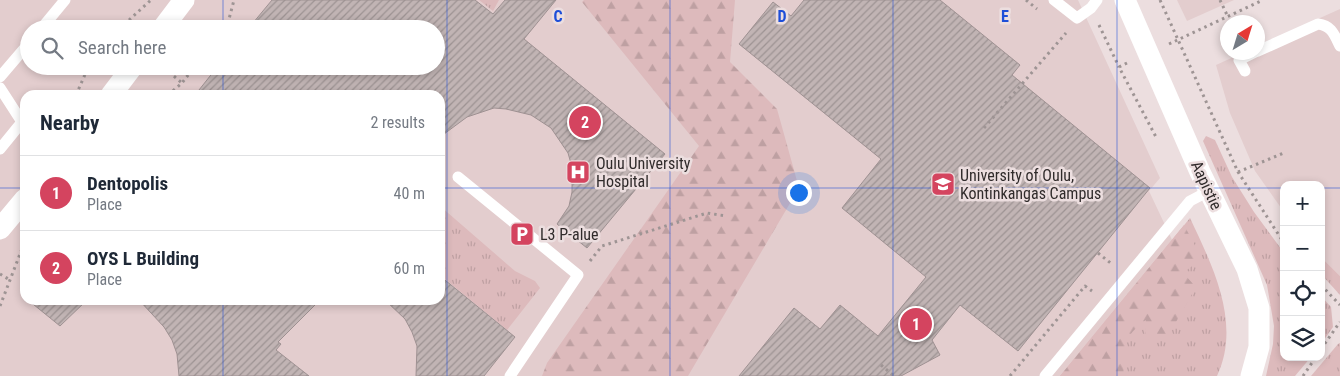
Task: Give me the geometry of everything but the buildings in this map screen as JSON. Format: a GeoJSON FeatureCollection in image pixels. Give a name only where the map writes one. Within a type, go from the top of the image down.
{"type":"FeatureCollection","features":[{"type":"Feature","properties":{"kind":"street"},"geometry":{"type":"LineString","coordinates":[[169,20],[184,0]]}},
{"type":"Feature","properties":{"kind":"street","name":"Aapistie"},"geometry":{"type":"LineString","coordinates":[[1125,0],[1209,191],[1247,269],[1259,308],[1259,347],[1251,376]]}},
{"type":"Feature","properties":{"kind":"street"},"geometry":{"type":"LineString","coordinates":[[114,90],[126,75]]}},
{"type":"Feature","properties":{"kind":"street"},"geometry":{"type":"LineString","coordinates":[[0,229],[20,205]]}},
{"type":"Feature","properties":{"kind":"lane"},"geometry":{"type":"LineString","coordinates":[[49,20],[66,0]]}},
{"type":"Feature","properties":{"kind":"lane"},"geometry":{"type":"LineString","coordinates":[[1054,0],[1077,18],[1094,4]]}},
{"type":"Feature","properties":{"kind":"lane"},"geometry":{"type":"LineString","coordinates":[[1265,48],[1318,24],[1327,25],[1333,31],[1340,46]]}},
{"type":"Feature","properties":{"kind":"lane"},"geometry":{"type":"LineString","coordinates":[[0,77],[20,54]]}},
{"type":"Feature","properties":{"kind":"lane"},"geometry":{"type":"LineString","coordinates":[[1239,60],[1245,71]]}},
{"type":"Feature","properties":{"kind":"lane"},"geometry":{"type":"LineString","coordinates":[[0,88],[20,119]]}},
{"type":"Feature","properties":{"kind":"lane"},"geometry":{"type":"LineString","coordinates":[[0,149],[20,124]]}},
{"type":"Feature","properties":{"kind":"lane"},"geometry":{"type":"LineString","coordinates":[[458,178],[578,275],[510,376]]}},
{"type":"Feature","properties":{"kind":"lane"},"geometry":{"type":"LineString","coordinates":[[1045,376],[1190,201],[1209,191]]}},
{"type":"Feature","properties":{"kind":"path"},"geometry":{"type":"LineString","coordinates":[[129,20],[152,0]]}},
{"type":"Feature","properties":{"kind":"path"},"geometry":{"type":"LineString","coordinates":[[229,20],[234,0]]}},
{"type":"Feature","properties":{"kind":"path"},"geometry":{"type":"LineString","coordinates":[[1160,0],[1238,172],[1280,238]]}},
{"type":"Feature","properties":{"kind":"path"},"geometry":{"type":"LineString","coordinates":[[1220,0],[1227,15]]}},
{"type":"Feature","properties":{"kind":"path"},"geometry":{"type":"LineString","coordinates":[[1232,15],[1263,0]]}},
{"type":"Feature","properties":{"kind":"path"},"geometry":{"type":"LineString","coordinates":[[1094,4],[1119,67]]}},
{"type":"Feature","properties":{"kind":"path"},"geometry":{"type":"LineString","coordinates":[[984,128],[1077,18]]}},
{"type":"Feature","properties":{"kind":"path"},"geometry":{"type":"LineString","coordinates":[[1148,50],[1178,40],[1220,21]]}},
{"type":"Feature","properties":{"kind":"path"},"geometry":{"type":"LineString","coordinates":[[78,90],[85,75]]}},
{"type":"Feature","properties":{"kind":"path"},"geometry":{"type":"LineString","coordinates":[[173,75],[182,83]]}},
{"type":"Feature","properties":{"kind":"path"},"geometry":{"type":"LineString","coordinates":[[174,90],[188,75]]}},
{"type":"Feature","properties":{"kind":"path"},"geometry":{"type":"LineString","coordinates":[[1238,172],[1286,152]]}},
{"type":"Feature","properties":{"kind":"path"},"geometry":{"type":"LineString","coordinates":[[578,275],[602,246],[706,213],[726,216]]}},
{"type":"Feature","properties":{"kind":"path"},"geometry":{"type":"LineString","coordinates":[[0,306],[20,254]]}},
{"type":"Feature","properties":{"kind":"path"},"geometry":{"type":"LineString","coordinates":[[1108,272],[1120,258]]}},
{"type":"Feature","properties":{"kind":"path"},"geometry":{"type":"LineString","coordinates":[[0,274],[10,280]]}},
{"type":"Feature","properties":{"kind":"path"},"geometry":{"type":"LineString","coordinates":[[1010,376],[1084,286],[1092,292],[1097,285]]}},
{"type":"Feature","properties":{"kind":"path"},"geometry":{"type":"LineString","coordinates":[[1325,289],[1340,305]]}},
{"type":"Feature","properties":{"kind":"path"},"geometry":{"type":"LineString","coordinates":[[1325,343],[1340,322]]}},
{"type":"Feature","properties":{"kind":"path"},"geometry":{"type":"LineString","coordinates":[[1303,376],[1313,361]]}},
{"type":"Feature","properties":{"kind":"path"},"geometry":{"type":"LineString","coordinates":[[881,365],[894,376]]}},
{"type":"Feature","properties":{"kind":"shaded area"},"geometry":{"type":"Polygon","coordinates":[[[0,0],[1078,0],[1160,178],[1149,191],[1199,297],[1195,376],[0,376],[0,0]]]}},
{"type":"Feature","properties":{"kind":"shaded area"},"geometry":{"type":"Polygon","coordinates":[[[1177,0],[1234,0],[1187,21],[1177,0]]]}},
{"type":"Feature","properties":{"kind":"shaded area"},"geometry":{"type":"Polygon","coordinates":[[[1340,9],[1340,276],[1325,261],[1325,181],[1280,181],[1280,206],[1255,171],[1230,113],[1216,65],[1227,60],[1265,60],[1265,43],[1340,9]]]}},
{"type":"Feature","properties":{"kind":"green space"},"geometry":{"type":"Polygon","coordinates":[[[479,0],[499,0],[493,11],[479,0]]]}},
{"type":"Feature","properties":{"kind":"green space"},"geometry":{"type":"Polygon","coordinates":[[[584,0],[735,0],[730,62],[777,109],[799,188],[688,376],[542,376],[547,363],[699,146],[582,2],[584,0]]]}},
{"type":"Feature","properties":{"kind":"green space"},"geometry":{"type":"Polygon","coordinates":[[[1206,136],[1215,140],[1232,177],[1254,212],[1280,248],[1280,361],[1308,361],[1295,376],[1266,376],[1273,344],[1274,326],[1267,285],[1203,141],[1206,136]]]}},
{"type":"Feature","properties":{"kind":"green space"},"geometry":{"type":"Polygon","coordinates":[[[445,210],[515,271],[535,281],[540,288],[507,330],[445,279],[445,210]]]}},
{"type":"Feature","properties":{"kind":"green space"},"geometry":{"type":"Polygon","coordinates":[[[1190,218],[1215,275],[1225,315],[1226,336],[1224,356],[1217,376],[1060,376],[1190,218]]]}},
{"type":"Feature","properties":{"kind":"green space"},"geometry":{"type":"Polygon","coordinates":[[[1184,225],[1200,255],[1196,263],[1183,273],[1196,287],[1172,329],[1158,343],[1148,339],[1145,331],[1146,320],[1138,326],[1128,338],[1124,351],[1124,376],[1060,376],[1184,225]]]}},
{"type":"Feature","properties":{"kind":"green space"},"geometry":{"type":"Polygon","coordinates":[[[1325,261],[1340,276],[1340,295],[1325,278],[1325,261]]]}},
{"type":"Feature","properties":{"kind":"green space"},"geometry":{"type":"Polygon","coordinates":[[[1325,300],[1331,307],[1333,327],[1325,338],[1325,300]]]}},
{"type":"Feature","properties":{"kind":"green space"},"geometry":{"type":"Polygon","coordinates":[[[1340,343],[1340,376],[1311,376],[1325,361],[1340,343]]]}},
{"type":"Feature","properties":{"kind":"place","name":"OYS L Building"},"geometry":{"type":"Point","coordinates":[585,122]}},
{"type":"Feature","properties":{"kind":"place","name":"Oulu University Hospital"},"geometry":{"type":"Point","coordinates":[578,172]}},
{"type":"Feature","properties":{"kind":"place","name":"University of Oulu, Kontinkangas Campus"},"geometry":{"type":"Point","coordinates":[943,184]}},
{"type":"Feature","properties":{"kind":"place","name":"L3 P-alue"},"geometry":{"type":"Point","coordinates":[522,234]}},
{"type":"Feature","properties":{"kind":"place","name":"Dentopolis"},"geometry":{"type":"Point","coordinates":[916,324]}}]}
